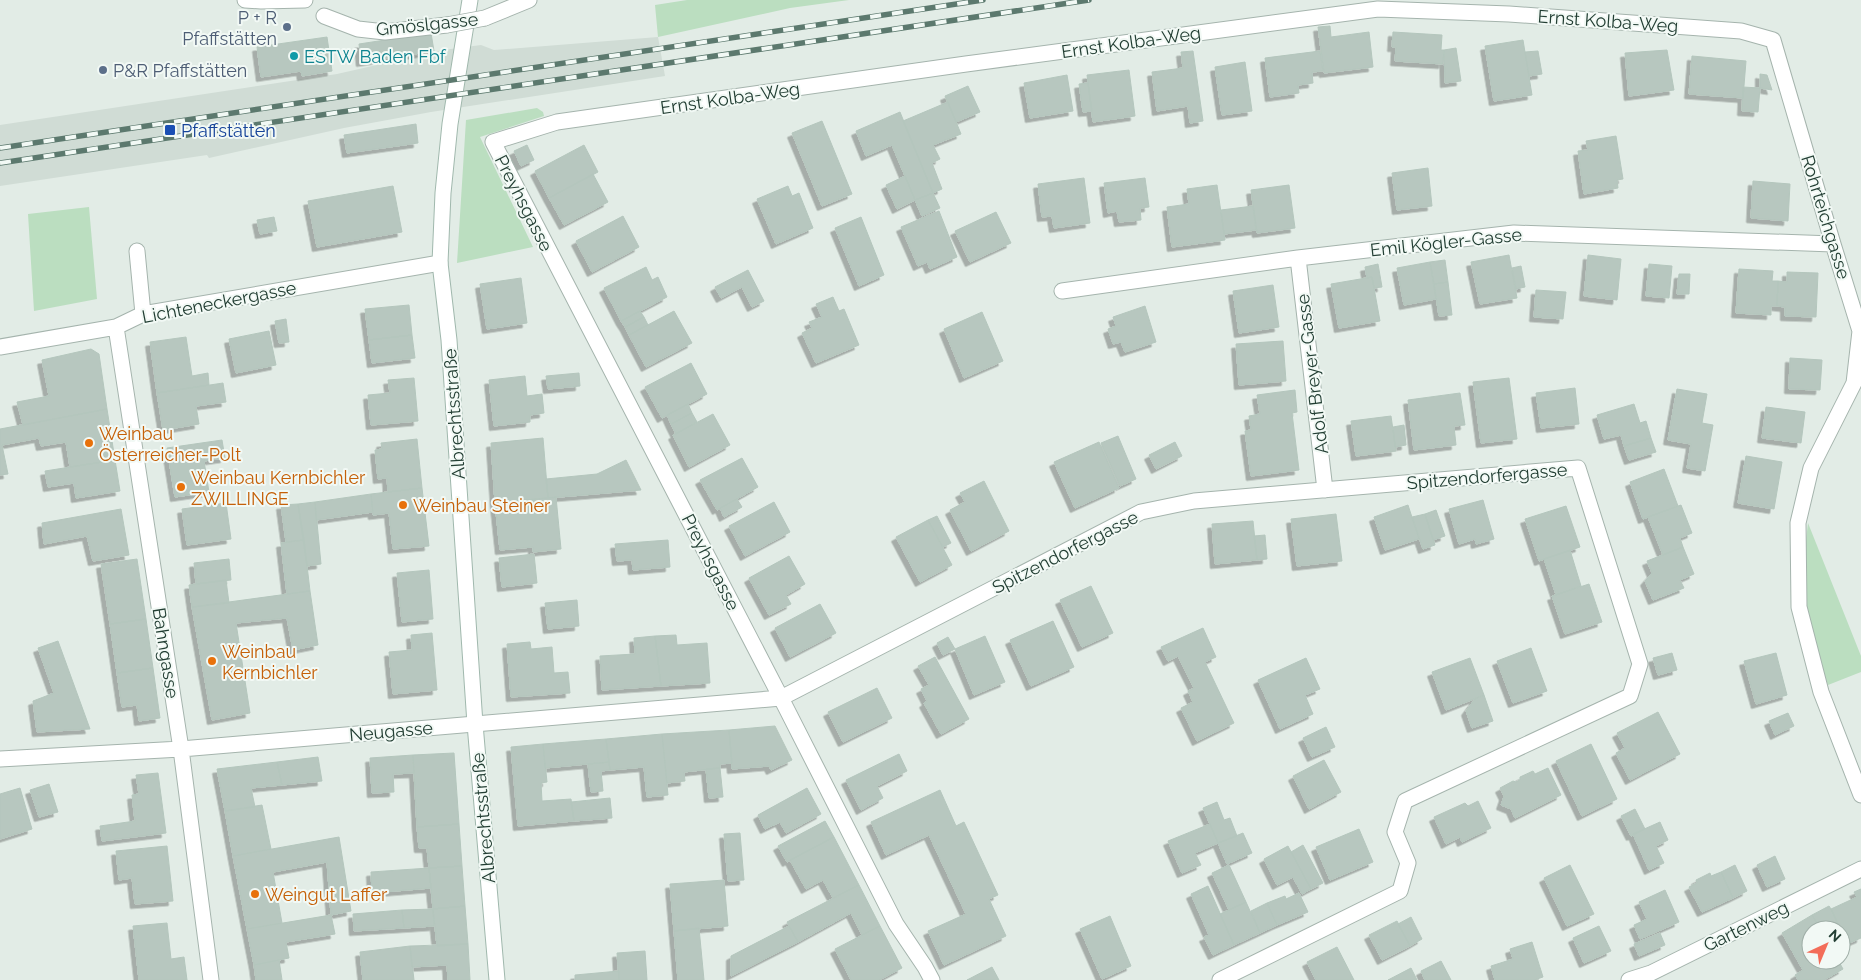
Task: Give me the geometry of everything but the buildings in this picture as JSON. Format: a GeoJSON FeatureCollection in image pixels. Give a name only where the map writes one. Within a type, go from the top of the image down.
{"type":"FeatureCollection","features":[{"type":"Feature","properties":{"kind":"street"},"geometry":{"type":"LineString","coordinates":[[245,0],[305,0]]}},
{"type":"Feature","properties":{"kind":"street","name":"Albrechtsstraße"},"geometry":{"type":"LineString","coordinates":[[470,0],[450,124],[443,193],[440,263],[449,340],[475,724],[497,980]]}},
{"type":"Feature","properties":{"kind":"street","name":"Gmöslgasse"},"geometry":{"type":"LineString","coordinates":[[324,16],[358,29],[385,32],[447,25],[485,18],[529,0]]}},
{"type":"Feature","properties":{"kind":"street","name":"Ernst Kolba-Weg"},"geometry":{"type":"LineString","coordinates":[[493,142],[557,122],[966,64],[1378,9],[1509,14],[1654,25],[1741,32],[1774,40]]}},
{"type":"Feature","properties":{"kind":"street","name":"Rohrteichgasse"},"geometry":{"type":"LineString","coordinates":[[1774,40],[1832,244],[1860,331],[1854,384],[1811,468],[1798,523],[1799,607],[1820,692],[1861,795]]}},
{"type":"Feature","properties":{"kind":"street","name":"Preyhsgasse"},"geometry":{"type":"LineString","coordinates":[[493,142],[896,924],[926,967],[932,980]]}},
{"type":"Feature","properties":{"kind":"street","name":"Emil Kögler-Gasse"},"geometry":{"type":"LineString","coordinates":[[1062,291],[1298,258],[1514,233],[1832,244]]}},
{"type":"Feature","properties":{"kind":"street"},"geometry":{"type":"LineString","coordinates":[[137,251],[143,314]]}},
{"type":"Feature","properties":{"kind":"street","name":"Adolf Breyer-Gasse"},"geometry":{"type":"LineString","coordinates":[[1298,258],[1326,490]]}},
{"type":"Feature","properties":{"kind":"street","name":"Lichteneckergasse"},"geometry":{"type":"LineString","coordinates":[[0,347],[116,327],[143,314],[440,263]]}},
{"type":"Feature","properties":{"kind":"street","name":"Bahngasse"},"geometry":{"type":"LineString","coordinates":[[116,327],[181,749],[211,980]]}},
{"type":"Feature","properties":{"kind":"street","name":"Spitzendorfergasse"},"geometry":{"type":"LineString","coordinates":[[781,698],[1141,512],[1194,501],[1578,468],[1640,664],[1630,696],[1406,802],[1396,832],[1408,863],[1400,891],[1220,980]]}},
{"type":"Feature","properties":{"kind":"street","name":"Neugasse"},"geometry":{"type":"LineString","coordinates":[[0,759],[181,749],[781,698]]}},
{"type":"Feature","properties":{"kind":"street","name":"Gartenweg"},"geometry":{"type":"LineString","coordinates":[[1629,980],[1651,973],[1861,869]]}},
{"type":"Feature","properties":{"kind":"shaded area"},"geometry":{"type":"Polygon","coordinates":[[[658,37],[665,76],[431,112],[344,128],[209,158],[207,155],[0,186],[0,125],[337,74],[443,50],[481,45],[494,50],[658,37]]]}},
{"type":"Feature","properties":{"kind":"green space"},"geometry":{"type":"Polygon","coordinates":[[[687,0],[849,0],[790,8],[658,37],[655,5],[687,0]]]}},
{"type":"Feature","properties":{"kind":"green space"},"geometry":{"type":"Polygon","coordinates":[[[537,108],[543,112],[544,116],[480,137],[533,247],[457,263],[466,120],[537,108]]]}},
{"type":"Feature","properties":{"kind":"green space"},"geometry":{"type":"Polygon","coordinates":[[[89,207],[97,299],[34,311],[28,214],[89,207]]]}},
{"type":"Feature","properties":{"kind":"green space"},"geometry":{"type":"Polygon","coordinates":[[[1808,523],[1861,656],[1861,672],[1828,685],[1814,647],[1806,612],[1804,567],[1808,523]]]}},
{"type":"Feature","properties":{"kind":"railway"},"geometry":{"type":"LineString","coordinates":[[0,148],[983,0]]}},
{"type":"Feature","properties":{"kind":"railway"},"geometry":{"type":"LineString","coordinates":[[0,163],[1089,0]]}},
{"type":"Feature","properties":{"kind":"place","name":"P + R Pfaffstätten"},"geometry":{"type":"Point","coordinates":[287,27]}},
{"type":"Feature","properties":{"kind":"place","name":"ESTW Baden Fbf"},"geometry":{"type":"Point","coordinates":[294,56]}},
{"type":"Feature","properties":{"kind":"place","name":"P&R Pfaffstätten"},"geometry":{"type":"Point","coordinates":[103,70]}},
{"type":"Feature","properties":{"kind":"place","name":"Pfaffstätten"},"geometry":{"type":"Point","coordinates":[170,130]}},
{"type":"Feature","properties":{"kind":"place","name":"Weinbau Österreicher-Polt"},"geometry":{"type":"Point","coordinates":[89,443]}},
{"type":"Feature","properties":{"kind":"place","name":"Weinbau Kernbichler ZWILLINGE"},"geometry":{"type":"Point","coordinates":[181,487]}},
{"type":"Feature","properties":{"kind":"place","name":"Weinbau Steiner"},"geometry":{"type":"Point","coordinates":[403,505]}},
{"type":"Feature","properties":{"kind":"place","name":"Weinbau Kernbichler"},"geometry":{"type":"Point","coordinates":[212,661]}},
{"type":"Feature","properties":{"kind":"place","name":"Weingut Laffer"},"geometry":{"type":"Point","coordinates":[255,894]}}]}
